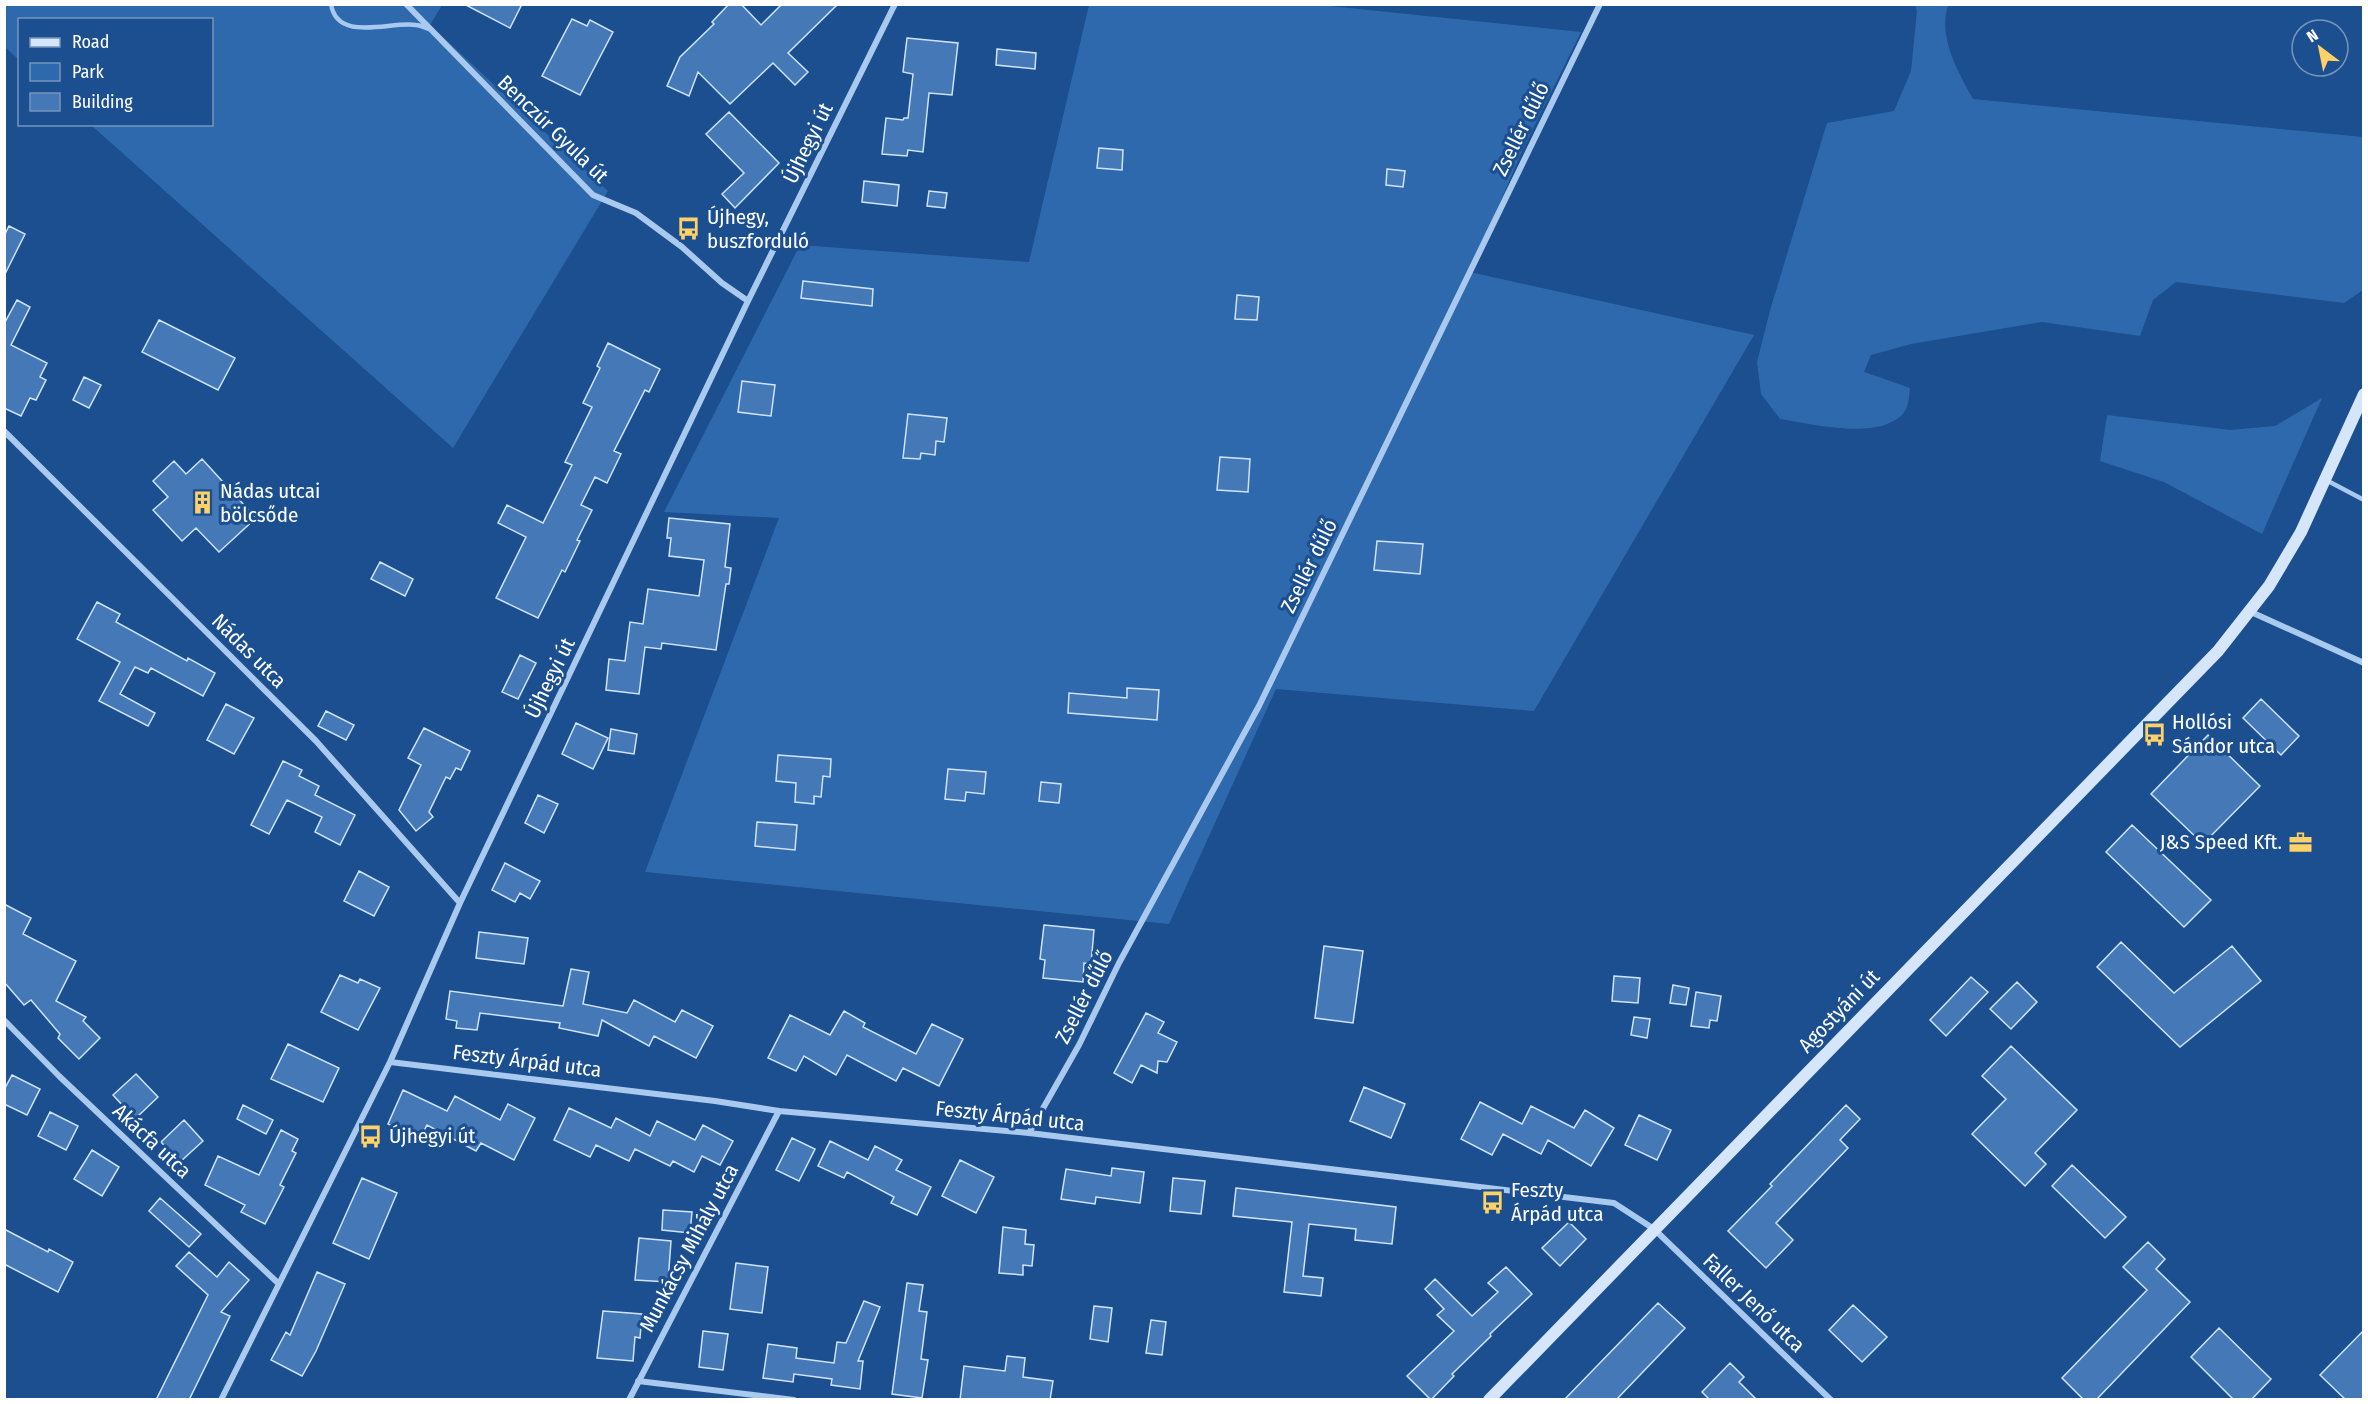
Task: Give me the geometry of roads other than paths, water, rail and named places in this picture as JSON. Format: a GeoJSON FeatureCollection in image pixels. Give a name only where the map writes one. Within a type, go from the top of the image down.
{"type":"FeatureCollection","features":[{"type":"Feature","properties":{"kind":"main road","name":"Agostyáni út"},"geometry":{"type":"LineString","coordinates":[[1489,1400],[2218,651],[2251,612],[2301,532],[2364,394]]}},
{"type":"Feature","properties":{"kind":"street","name":"Benczúr Gyula út"},"geometry":{"type":"LineString","coordinates":[[406,4],[593,195],[636,213],[682,247],[722,283],[748,301]]}},
{"type":"Feature","properties":{"kind":"street","name":"Újhegyi út"},"geometry":{"type":"LineString","coordinates":[[221,1400],[390,1062],[460,903],[748,301],[895,4]]}},
{"type":"Feature","properties":{"kind":"street","name":"Zsellér dűlő"},"geometry":{"type":"LineString","coordinates":[[1029,1133],[1079,1045],[1119,963],[1259,706],[1600,4]]}},
{"type":"Feature","properties":{"kind":"street","name":"Nádas utca"},"geometry":{"type":"LineString","coordinates":[[4,431],[316,741],[460,903]]}},
{"type":"Feature","properties":{"kind":"street"},"geometry":{"type":"LineString","coordinates":[[2251,612],[2364,663]]}},
{"type":"Feature","properties":{"kind":"street","name":"Akácfa utca"},"geometry":{"type":"LineString","coordinates":[[4,1020],[68,1084],[279,1284]]}},
{"type":"Feature","properties":{"kind":"street","name":"Feszty Árpád utca"},"geometry":{"type":"LineString","coordinates":[[390,1062],[704,1099],[779,1111],[1029,1133],[1614,1203],[1654,1229]]}},
{"type":"Feature","properties":{"kind":"street","name":"Munkácsy Mihály utca"},"geometry":{"type":"LineString","coordinates":[[629,1400],[779,1111]]}},
{"type":"Feature","properties":{"kind":"street","name":"Faller Jenő utca"},"geometry":{"type":"LineString","coordinates":[[1654,1229],[1831,1400]]}},
{"type":"Feature","properties":{"kind":"street"},"geometry":{"type":"LineString","coordinates":[[638,1381],[794,1400]]}},
{"type":"Feature","properties":{"kind":"lane"},"geometry":{"type":"LineString","coordinates":[[331,4],[332,12],[345,25],[365,28],[415,25],[431,30]]}},
{"type":"Feature","properties":{"kind":"lane"},"geometry":{"type":"LineString","coordinates":[[2325,480],[2364,500]]}},
{"type":"Feature","properties":{"kind":"place","name":"Újhegy, buszforduló"},"geometry":{"type":"Point","coordinates":[689,229]}},
{"type":"Feature","properties":{"kind":"place","name":"Nádas utcai bölcsőde"},"geometry":{"type":"Point","coordinates":[202,503]}},
{"type":"Feature","properties":{"kind":"place","name":"Hollósi Sándor utca"},"geometry":{"type":"Point","coordinates":[2154,734]}},
{"type":"Feature","properties":{"kind":"place","name":"J&S Speed Kft."},"geometry":{"type":"Point","coordinates":[2300,842]}},
{"type":"Feature","properties":{"kind":"place","name":"Újhegyi út"},"geometry":{"type":"Point","coordinates":[371,1136]}},
{"type":"Feature","properties":{"kind":"place","name":"Feszty Árpád utca"},"geometry":{"type":"Point","coordinates":[1493,1202]}}]}
